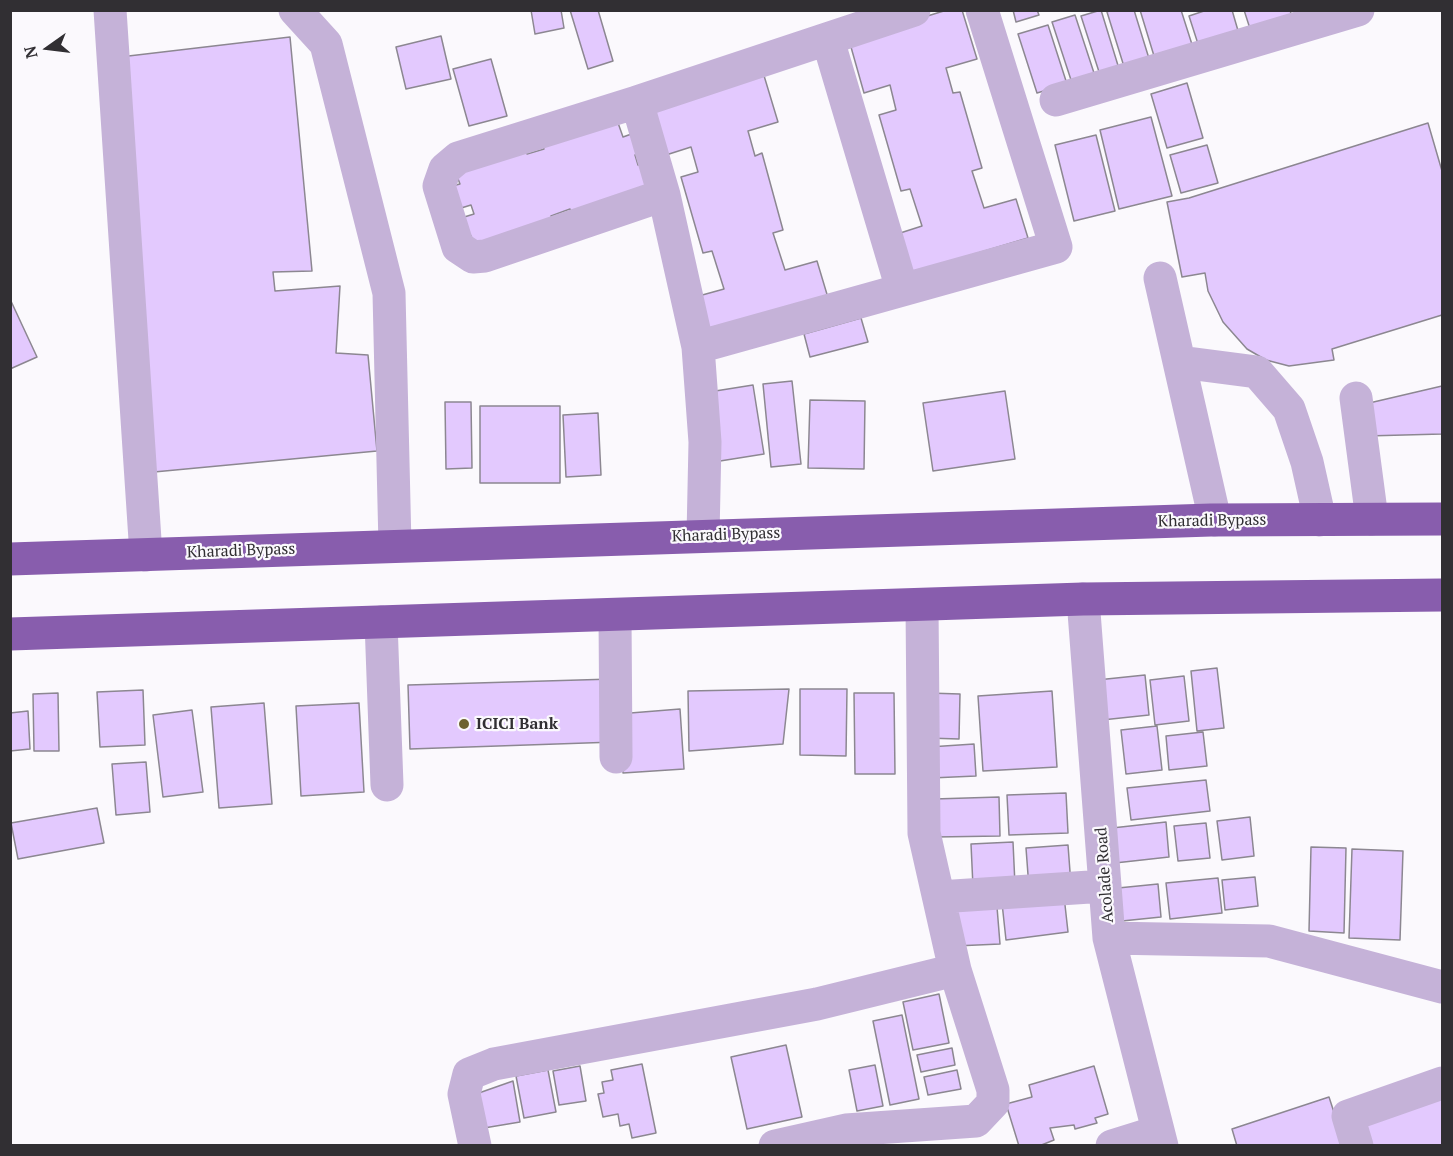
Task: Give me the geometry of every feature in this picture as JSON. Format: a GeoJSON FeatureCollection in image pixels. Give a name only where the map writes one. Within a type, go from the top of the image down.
{"type":"FeatureCollection","features":[{"type":"Feature","properties":{"kind":"highway","name":"Kharadi Bypass"},"geometry":{"type":"LineString","coordinates":[[10,559],[1215,520],[1443,519]]}},
{"type":"Feature","properties":{"kind":"highway"},"geometry":{"type":"LineString","coordinates":[[10,634],[1083,599],[1443,595]]}},
{"type":"Feature","properties":{"kind":"street"},"geometry":{"type":"LineString","coordinates":[[110,10],[146,555]]}},
{"type":"Feature","properties":{"kind":"street"},"geometry":{"type":"LineString","coordinates":[[295,10],[326,44],[388,293],[395,546]]}},
{"type":"Feature","properties":{"kind":"street"},"geometry":{"type":"LineString","coordinates":[[664,195],[485,256],[473,257],[459,247],[439,186],[445,169],[458,158],[637,102],[914,10]]}},
{"type":"Feature","properties":{"kind":"street"},"geometry":{"type":"LineString","coordinates":[[698,347],[1056,248],[982,10]]}},
{"type":"Feature","properties":{"kind":"street"},"geometry":{"type":"LineString","coordinates":[[1056,100],[1359,10]]}},
{"type":"Feature","properties":{"kind":"street"},"geometry":{"type":"LineString","coordinates":[[828,40],[902,289]]}},
{"type":"Feature","properties":{"kind":"street"},"geometry":{"type":"LineString","coordinates":[[637,102],[664,195],[698,347],[705,442],[703,536]]}},
{"type":"Feature","properties":{"kind":"street"},"geometry":{"type":"LineString","coordinates":[[1160,278],[1215,520]]}},
{"type":"Feature","properties":{"kind":"street"},"geometry":{"type":"LineString","coordinates":[[1180,362],[1257,372],[1289,409],[1307,462],[1320,520]]}},
{"type":"Feature","properties":{"kind":"street"},"geometry":{"type":"LineString","coordinates":[[1356,398],[1372,519]]}},
{"type":"Feature","properties":{"kind":"street","name":"Acolade Road"},"geometry":{"type":"LineString","coordinates":[[1083,599],[1109,938],[1160,1139]]}},
{"type":"Feature","properties":{"kind":"street"},"geometry":{"type":"LineString","coordinates":[[774,1146],[846,1130],[976,1121],[993,1103],[993,1090],[955,970],[924,833],[922,605]]}},
{"type":"Feature","properties":{"kind":"street"},"geometry":{"type":"LineString","coordinates":[[615,615],[616,757]]}},
{"type":"Feature","properties":{"kind":"street"},"geometry":{"type":"LineString","coordinates":[[381,622],[387,785]]}},
{"type":"Feature","properties":{"kind":"street"},"geometry":{"type":"LineString","coordinates":[[939,897],[1105,886]]}},
{"type":"Feature","properties":{"kind":"street"},"geometry":{"type":"LineString","coordinates":[[1109,938],[1269,941],[1443,987]]}},
{"type":"Feature","properties":{"kind":"street"},"geometry":{"type":"LineString","coordinates":[[475,1146],[464,1094],[469,1074],[494,1064],[817,1004],[955,970]]}},
{"type":"Feature","properties":{"kind":"street"},"geometry":{"type":"LineString","coordinates":[[1357,1146],[1348,1116],[1443,1083]]}},
{"type":"Feature","properties":{"kind":"street"},"geometry":{"type":"LineString","coordinates":[[1112,1146],[1160,1139]]}},
{"type":"Feature","properties":{"kind":"building"},"geometry":{"type":"Polygon","coordinates":[[[531,10],[561,10],[564,28],[535,34],[531,10]]]}},
{"type":"Feature","properties":{"kind":"building"},"geometry":{"type":"Polygon","coordinates":[[[570,10],[598,10],[613,61],[588,69],[570,10]]]}},
{"type":"Feature","properties":{"kind":"building"},"geometry":{"type":"Polygon","coordinates":[[[947,10],[962,10],[977,59],[946,68],[953,93],[960,92],[982,168],[972,171],[984,208],[1016,199],[1028,238],[905,275],[894,235],[922,226],[910,189],[901,191],[879,115],[896,110],[890,85],[864,93],[849,40],[947,10]]]}},
{"type":"Feature","properties":{"kind":"building"},"geometry":{"type":"Polygon","coordinates":[[[1013,10],[1037,10],[1039,15],[1016,22],[1013,10]]]}},
{"type":"Feature","properties":{"kind":"building"},"geometry":{"type":"Polygon","coordinates":[[[1101,10],[1120,72],[1101,78],[1081,16],[1101,10]]]}},
{"type":"Feature","properties":{"kind":"building"},"geometry":{"type":"Polygon","coordinates":[[[1134,10],[1151,65],[1126,73],[1107,12],[1134,10]]]}},
{"type":"Feature","properties":{"kind":"building"},"geometry":{"type":"Polygon","coordinates":[[[1140,10],[1181,10],[1196,57],[1158,69],[1140,10]]]}},
{"type":"Feature","properties":{"kind":"building"},"geometry":{"type":"Polygon","coordinates":[[[1207,10],[1232,10],[1239,34],[1199,47],[1189,16],[1207,10]]]}},
{"type":"Feature","properties":{"kind":"building"},"geometry":{"type":"Polygon","coordinates":[[[1244,10],[1290,10],[1294,25],[1253,38],[1244,10]]]}},
{"type":"Feature","properties":{"kind":"building"},"geometry":{"type":"Polygon","coordinates":[[[1075,15],[1095,76],[1072,83],[1052,22],[1075,15]]]}},
{"type":"Feature","properties":{"kind":"building"},"geometry":{"type":"Polygon","coordinates":[[[1048,25],[1067,84],[1037,93],[1018,34],[1048,25]]]}},
{"type":"Feature","properties":{"kind":"building"},"geometry":{"type":"Polygon","coordinates":[[[441,36],[451,79],[406,89],[396,47],[441,36]]]}},
{"type":"Feature","properties":{"kind":"building"},"geometry":{"type":"Polygon","coordinates":[[[290,37],[312,271],[273,272],[275,291],[340,286],[336,353],[368,355],[377,451],[154,472],[120,57],[290,37]]]}},
{"type":"Feature","properties":{"kind":"building"},"geometry":{"type":"Polygon","coordinates":[[[491,59],[507,116],[469,126],[453,69],[491,59]]]}},
{"type":"Feature","properties":{"kind":"building"},"geometry":{"type":"Polygon","coordinates":[[[762,69],[778,122],[748,131],[755,156],[762,153],[783,230],[773,233],[785,270],[817,261],[829,301],[707,337],[695,297],[724,289],[712,251],[703,253],[681,177],[698,172],[691,147],[666,155],[650,102],[762,69]]]}},
{"type":"Feature","properties":{"kind":"building"},"geometry":{"type":"Polygon","coordinates":[[[1187,83],[1203,138],[1167,148],[1151,94],[1187,83]]]}},
{"type":"Feature","properties":{"kind":"building"},"geometry":{"type":"Polygon","coordinates":[[[1151,117],[1172,196],[1119,209],[1100,130],[1151,117]]]}},
{"type":"Feature","properties":{"kind":"building"},"geometry":{"type":"Polygon","coordinates":[[[617,120],[623,137],[637,132],[644,153],[635,155],[638,165],[647,163],[654,185],[572,215],[570,209],[551,216],[553,221],[476,245],[461,218],[474,214],[471,205],[458,209],[452,186],[460,184],[455,171],[525,149],[527,154],[544,149],[542,144],[617,120]]]}},
{"type":"Feature","properties":{"kind":"building"},"geometry":{"type":"Polygon","coordinates":[[[1428,123],[1442,171],[1442,315],[1332,349],[1334,360],[1289,366],[1266,360],[1247,349],[1223,322],[1208,291],[1205,273],[1182,277],[1167,202],[1189,198],[1428,123]]]}},
{"type":"Feature","properties":{"kind":"building"},"geometry":{"type":"Polygon","coordinates":[[[1096,135],[1115,211],[1074,221],[1055,145],[1096,135]]]}},
{"type":"Feature","properties":{"kind":"building"},"geometry":{"type":"Polygon","coordinates":[[[1207,145],[1218,183],[1181,193],[1170,155],[1207,145]]]}},
{"type":"Feature","properties":{"kind":"building"},"geometry":{"type":"Polygon","coordinates":[[[10,299],[37,357],[10,369],[10,299]]]}},
{"type":"Feature","properties":{"kind":"building"},"geometry":{"type":"Polygon","coordinates":[[[861,318],[868,342],[810,357],[804,334],[861,318]]]}},
{"type":"Feature","properties":{"kind":"building"},"geometry":{"type":"Polygon","coordinates":[[[792,381],[801,464],[771,467],[763,384],[792,381]]]}},
{"type":"Feature","properties":{"kind":"building"},"geometry":{"type":"Polygon","coordinates":[[[753,385],[764,454],[720,461],[709,392],[753,385]]]}},
{"type":"Feature","properties":{"kind":"building"},"geometry":{"type":"Polygon","coordinates":[[[1442,386],[1442,434],[1366,436],[1365,404],[1442,386]]]}},
{"type":"Feature","properties":{"kind":"building"},"geometry":{"type":"Polygon","coordinates":[[[1005,391],[1015,459],[933,471],[923,403],[1005,391]]]}},
{"type":"Feature","properties":{"kind":"building"},"geometry":{"type":"Polygon","coordinates":[[[810,400],[865,401],[864,469],[808,468],[810,400]]]}},
{"type":"Feature","properties":{"kind":"building"},"geometry":{"type":"Polygon","coordinates":[[[445,402],[471,402],[472,468],[446,469],[445,402]]]}},
{"type":"Feature","properties":{"kind":"building"},"geometry":{"type":"Polygon","coordinates":[[[480,406],[560,406],[560,483],[480,483],[480,406]]]}},
{"type":"Feature","properties":{"kind":"building"},"geometry":{"type":"Polygon","coordinates":[[[598,413],[601,475],[566,477],[563,415],[598,413]]]}},
{"type":"Feature","properties":{"kind":"building"},"geometry":{"type":"Polygon","coordinates":[[[1217,668],[1224,728],[1197,731],[1191,671],[1217,668]]]}},
{"type":"Feature","properties":{"kind":"building"},"geometry":{"type":"Polygon","coordinates":[[[1145,675],[1149,715],[1102,720],[1097,680],[1145,675]]]}},
{"type":"Feature","properties":{"kind":"building"},"geometry":{"type":"Polygon","coordinates":[[[1184,676],[1189,721],[1155,725],[1150,680],[1184,676]]]}},
{"type":"Feature","properties":{"kind":"building"},"geometry":{"type":"Polygon","coordinates":[[[613,679],[615,742],[410,749],[408,685],[613,679]]]}},
{"type":"Feature","properties":{"kind":"building"},"geometry":{"type":"Polygon","coordinates":[[[789,689],[783,744],[689,751],[688,691],[789,689]]]}},
{"type":"Feature","properties":{"kind":"building"},"geometry":{"type":"Polygon","coordinates":[[[800,689],[847,689],[846,756],[800,755],[800,689]]]}},
{"type":"Feature","properties":{"kind":"building"},"geometry":{"type":"Polygon","coordinates":[[[143,690],[145,745],[100,747],[97,692],[143,690]]]}},
{"type":"Feature","properties":{"kind":"building"},"geometry":{"type":"Polygon","coordinates":[[[1052,691],[1057,767],[983,771],[978,696],[1052,691]]]}},
{"type":"Feature","properties":{"kind":"building"},"geometry":{"type":"Polygon","coordinates":[[[58,693],[59,751],[34,751],[33,694],[58,693]]]}},
{"type":"Feature","properties":{"kind":"building"},"geometry":{"type":"Polygon","coordinates":[[[854,693],[894,693],[895,774],[855,774],[854,693]]]}},
{"type":"Feature","properties":{"kind":"building"},"geometry":{"type":"Polygon","coordinates":[[[928,693],[960,694],[959,739],[927,738],[928,693]]]}},
{"type":"Feature","properties":{"kind":"building"},"geometry":{"type":"Polygon","coordinates":[[[264,703],[272,804],[219,808],[211,707],[264,703]]]}},
{"type":"Feature","properties":{"kind":"building"},"geometry":{"type":"Polygon","coordinates":[[[359,703],[364,792],[301,796],[296,706],[359,703]]]}},
{"type":"Feature","properties":{"kind":"building"},"geometry":{"type":"Polygon","coordinates":[[[680,709],[684,769],[623,773],[618,714],[680,709]]]}},
{"type":"Feature","properties":{"kind":"building"},"geometry":{"type":"Polygon","coordinates":[[[192,710],[203,792],[163,797],[153,715],[192,710]]]}},
{"type":"Feature","properties":{"kind":"building"},"geometry":{"type":"Polygon","coordinates":[[[28,711],[30,749],[10,751],[10,713],[28,711]]]}},
{"type":"Feature","properties":{"kind":"building"},"geometry":{"type":"Polygon","coordinates":[[[1157,726],[1162,770],[1126,774],[1121,730],[1157,726]]]}},
{"type":"Feature","properties":{"kind":"building"},"geometry":{"type":"Polygon","coordinates":[[[1203,732],[1207,766],[1169,770],[1166,736],[1203,732]]]}},
{"type":"Feature","properties":{"kind":"building"},"geometry":{"type":"Polygon","coordinates":[[[974,744],[976,776],[931,778],[929,747],[974,744]]]}},
{"type":"Feature","properties":{"kind":"building"},"geometry":{"type":"Polygon","coordinates":[[[146,762],[150,812],[116,815],[112,764],[146,762]]]}},
{"type":"Feature","properties":{"kind":"building"},"geometry":{"type":"Polygon","coordinates":[[[1206,780],[1210,811],[1131,820],[1127,788],[1206,780]]]}},
{"type":"Feature","properties":{"kind":"building"},"geometry":{"type":"Polygon","coordinates":[[[1066,793],[1068,833],[1009,835],[1007,795],[1066,793]]]}},
{"type":"Feature","properties":{"kind":"building"},"geometry":{"type":"Polygon","coordinates":[[[999,797],[1000,836],[935,837],[934,799],[999,797]]]}},
{"type":"Feature","properties":{"kind":"building"},"geometry":{"type":"Polygon","coordinates":[[[97,808],[104,843],[18,859],[11,823],[97,808]]]}},
{"type":"Feature","properties":{"kind":"building"},"geometry":{"type":"Polygon","coordinates":[[[1250,817],[1254,856],[1222,860],[1217,821],[1250,817]]]}},
{"type":"Feature","properties":{"kind":"building"},"geometry":{"type":"Polygon","coordinates":[[[1166,822],[1169,857],[1115,863],[1112,828],[1166,822]]]}},
{"type":"Feature","properties":{"kind":"building"},"geometry":{"type":"Polygon","coordinates":[[[1206,823],[1210,858],[1178,861],[1174,826],[1206,823]]]}},
{"type":"Feature","properties":{"kind":"building"},"geometry":{"type":"Polygon","coordinates":[[[1013,842],[1015,885],[973,887],[971,844],[1013,842]]]}},
{"type":"Feature","properties":{"kind":"building"},"geometry":{"type":"Polygon","coordinates":[[[1068,845],[1071,885],[1029,888],[1026,848],[1068,845]]]}},
{"type":"Feature","properties":{"kind":"building"},"geometry":{"type":"Polygon","coordinates":[[[1311,847],[1346,848],[1344,933],[1309,931],[1311,847]]]}},
{"type":"Feature","properties":{"kind":"building"},"geometry":{"type":"Polygon","coordinates":[[[1352,849],[1403,851],[1400,940],[1349,938],[1352,849]]]}},
{"type":"Feature","properties":{"kind":"building"},"geometry":{"type":"Polygon","coordinates":[[[1255,877],[1258,906],[1225,910],[1222,880],[1255,877]]]}},
{"type":"Feature","properties":{"kind":"building"},"geometry":{"type":"Polygon","coordinates":[[[1218,878],[1222,913],[1170,919],[1166,883],[1218,878]]]}},
{"type":"Feature","properties":{"kind":"building"},"geometry":{"type":"Polygon","coordinates":[[[1158,884],[1161,917],[1122,921],[1118,888],[1158,884]]]}},
{"type":"Feature","properties":{"kind":"building"},"geometry":{"type":"Polygon","coordinates":[[[1064,896],[1068,932],[1006,940],[1002,903],[1064,896]]]}},
{"type":"Feature","properties":{"kind":"building"},"geometry":{"type":"Polygon","coordinates":[[[997,907],[1000,944],[955,946],[947,910],[997,907]]]}},
{"type":"Feature","properties":{"kind":"building"},"geometry":{"type":"Polygon","coordinates":[[[939,994],[949,1043],[913,1050],[903,1002],[939,994]]]}},
{"type":"Feature","properties":{"kind":"building"},"geometry":{"type":"Polygon","coordinates":[[[902,1015],[919,1099],[890,1105],[873,1021],[902,1015]]]}},
{"type":"Feature","properties":{"kind":"building"},"geometry":{"type":"Polygon","coordinates":[[[786,1045],[802,1117],[747,1129],[731,1057],[786,1045]]]}},
{"type":"Feature","properties":{"kind":"building"},"geometry":{"type":"Polygon","coordinates":[[[952,1048],[955,1065],[921,1072],[917,1055],[952,1048]]]}},
{"type":"Feature","properties":{"kind":"building"},"geometry":{"type":"Polygon","coordinates":[[[642,1064],[656,1133],[632,1138],[629,1124],[620,1126],[618,1114],[603,1117],[598,1094],[604,1093],[602,1082],[613,1080],[611,1070],[642,1064]]]}},
{"type":"Feature","properties":{"kind":"building"},"geometry":{"type":"Polygon","coordinates":[[[875,1065],[883,1106],[857,1111],[849,1070],[875,1065]]]}},
{"type":"Feature","properties":{"kind":"building"},"geometry":{"type":"Polygon","coordinates":[[[580,1066],[586,1101],[559,1105],[553,1071],[580,1066]]]}},
{"type":"Feature","properties":{"kind":"building"},"geometry":{"type":"Polygon","coordinates":[[[1094,1066],[1108,1114],[1095,1118],[1097,1123],[1075,1129],[1074,1125],[1050,1128],[1054,1140],[1039,1146],[1019,1146],[1006,1104],[1032,1097],[1029,1085],[1094,1066]]]}},
{"type":"Feature","properties":{"kind":"building"},"geometry":{"type":"Polygon","coordinates":[[[548,1070],[556,1112],[524,1118],[516,1076],[548,1070]]]}},
{"type":"Feature","properties":{"kind":"building"},"geometry":{"type":"Polygon","coordinates":[[[957,1070],[961,1089],[928,1095],[924,1077],[957,1070]]]}},
{"type":"Feature","properties":{"kind":"building"},"geometry":{"type":"Polygon","coordinates":[[[513,1081],[520,1122],[484,1128],[476,1094],[513,1081]]]}},
{"type":"Feature","properties":{"kind":"building"},"geometry":{"type":"Polygon","coordinates":[[[1442,1092],[1442,1146],[1368,1146],[1361,1120],[1442,1092]]]}},
{"type":"Feature","properties":{"kind":"building"},"geometry":{"type":"Polygon","coordinates":[[[1329,1097],[1345,1146],[1237,1146],[1232,1129],[1329,1097]]]}},
{"type":"Feature","properties":{"kind":"place","name":"ICICI Bank"},"geometry":{"type":"Point","coordinates":[464,724]}}]}
